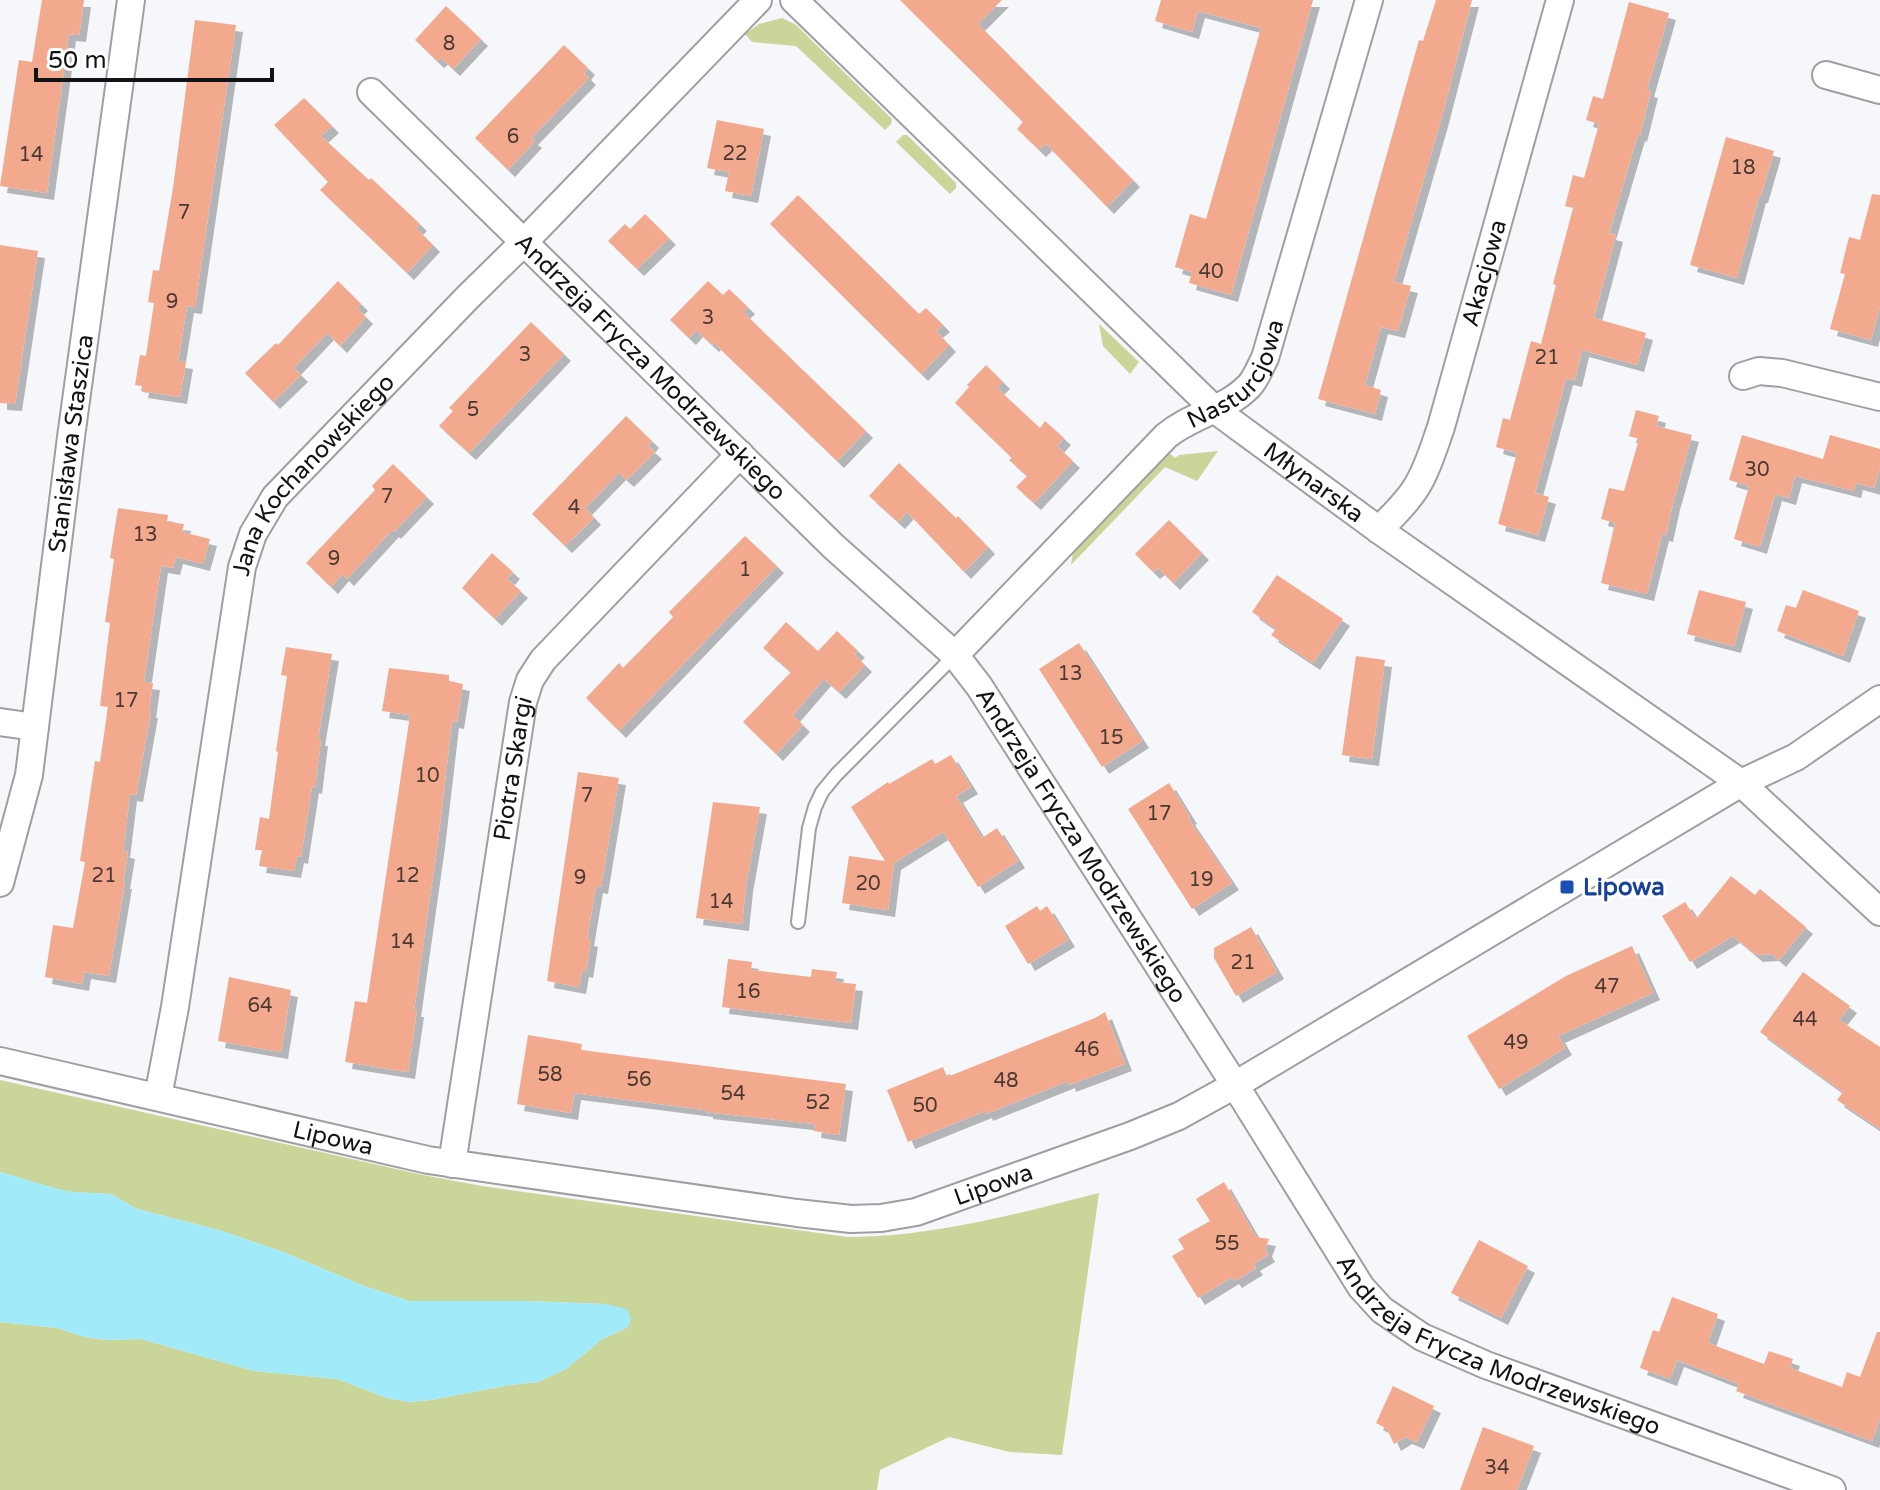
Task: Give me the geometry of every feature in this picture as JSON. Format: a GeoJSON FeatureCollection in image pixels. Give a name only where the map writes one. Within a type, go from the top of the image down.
{"type":"FeatureCollection","features":[{"type":"Feature","properties":{"kind":"street","name":"Stanisława Staszica"},"geometry":{"type":"LineString","coordinates":[[0,883],[29,775],[71,437],[131,0]]}},
{"type":"Feature","properties":{"kind":"street","name":"Jana Kochanowskiego"},"geometry":{"type":"LineString","coordinates":[[158,1097],[175,1007],[242,567],[253,534],[275,497],[758,0]]}},
{"type":"Feature","properties":{"kind":"street","name":"Młynarska"},"geometry":{"type":"LineString","coordinates":[[794,0],[1214,409],[1379,530],[1741,783],[1880,912]]}},
{"type":"Feature","properties":{"kind":"street","name":"Nasturcjowa"},"geometry":{"type":"LineString","coordinates":[[955,655],[1166,436],[1231,401],[1252,384],[1265,358],[1369,0]]}},
{"type":"Feature","properties":{"kind":"street","name":"Akacjowa"},"geometry":{"type":"LineString","coordinates":[[1379,530],[1417,486],[1433,450],[1560,0]]}},
{"type":"Feature","properties":{"kind":"street"},"geometry":{"type":"LineString","coordinates":[[1826,75],[1880,90]]}},
{"type":"Feature","properties":{"kind":"street","name":"Andrzeja Frycza Modrzewskiego"},"geometry":{"type":"LineString","coordinates":[[371,92],[833,546],[955,655],[979,686],[1361,1287],[1382,1310],[1422,1337],[1486,1365],[1832,1490]]}},
{"type":"Feature","properties":{"kind":"street"},"geometry":{"type":"LineString","coordinates":[[1743,376],[1759,371],[1782,373],[1880,397]]}},
{"type":"Feature","properties":{"kind":"street","name":"Piotra Skargi"},"geometry":{"type":"LineString","coordinates":[[452,1164],[523,702],[530,680],[543,660],[740,454]]}},
{"type":"Feature","properties":{"kind":"street","name":"Lipowa"},"geometry":{"type":"LineString","coordinates":[[0,1061],[452,1164],[851,1219],[916,1212],[1179,1116],[1741,783],[1796,757],[1880,699]]}},
{"type":"Feature","properties":{"kind":"street"},"geometry":{"type":"LineString","coordinates":[[0,722],[35,727]]}},
{"type":"Feature","properties":{"kind":"lane"},"geometry":{"type":"LineString","coordinates":[[798,922],[809,828],[822,792],[955,655]]}},
{"type":"Feature","properties":{"kind":"green space"},"geometry":{"type":"Polygon","coordinates":[[[782,18],[795,24],[892,119],[885,130],[796,46],[752,42],[745,34],[759,24],[782,18]]]}},
{"type":"Feature","properties":{"kind":"green space"},"geometry":{"type":"Polygon","coordinates":[[[907,135],[956,183],[950,194],[896,142],[907,135]]]}},
{"type":"Feature","properties":{"kind":"green space"},"geometry":{"type":"Polygon","coordinates":[[[1099,324],[1139,362],[1130,374],[1103,346],[1099,324]]]}},
{"type":"Feature","properties":{"kind":"green space"},"geometry":{"type":"Polygon","coordinates":[[[1218,451],[1197,481],[1165,467],[1071,565],[1073,552],[1168,452],[1175,458],[1218,451]]]}},
{"type":"Feature","properties":{"kind":"green space"},"geometry":{"type":"Polygon","coordinates":[[[0,1080],[482,1186],[847,1237],[943,1229],[1099,1193],[1062,1455],[1010,1452],[949,1437],[880,1470],[877,1490],[0,1490],[0,1322],[57,1328],[106,1340],[141,1339],[254,1371],[337,1379],[387,1398],[409,1402],[538,1382],[566,1369],[601,1340],[628,1327],[605,1304],[409,1301],[222,1231],[137,1209],[111,1194],[57,1189],[0,1172],[0,1080]]]}},
{"type":"Feature","properties":{"kind":"water"},"geometry":{"type":"Polygon","coordinates":[[[0,1172],[57,1189],[111,1194],[137,1209],[222,1231],[409,1301],[605,1304],[627,1309],[631,1318],[628,1327],[601,1340],[566,1369],[538,1382],[409,1402],[387,1398],[337,1379],[254,1371],[141,1339],[106,1340],[57,1328],[0,1322],[0,1172]]]}},
{"type":"Feature","properties":{"kind":"building"},"geometry":{"type":"Polygon","coordinates":[[[42,0],[84,0],[79,35],[69,34],[47,193],[0,186],[19,60],[32,62],[42,0]]]}},
{"type":"Feature","properties":{"kind":"building"},"geometry":{"type":"Polygon","coordinates":[[[900,0],[1002,0],[978,24],[1133,180],[1107,207],[1048,146],[1045,144],[1039,150],[1017,129],[1023,122],[900,0]]]}},
{"type":"Feature","properties":{"kind":"building"},"geometry":{"type":"Polygon","coordinates":[[[1161,0],[1313,0],[1231,295],[1189,283],[1192,272],[1175,267],[1190,214],[1206,219],[1261,28],[1198,11],[1192,32],[1155,21],[1161,0]]]}},
{"type":"Feature","properties":{"kind":"building"},"geometry":{"type":"Polygon","coordinates":[[[1436,0],[1472,0],[1394,282],[1411,286],[1398,331],[1381,327],[1365,385],[1381,390],[1375,414],[1318,399],[1419,40],[1423,41],[1436,0]]]}},
{"type":"Feature","properties":{"kind":"building"},"geometry":{"type":"Polygon","coordinates":[[[1629,2],[1669,13],[1647,90],[1651,91],[1640,135],[1609,233],[1616,235],[1594,318],[1646,333],[1637,365],[1582,350],[1575,380],[1566,378],[1535,493],[1549,497],[1538,535],[1498,524],[1517,453],[1496,447],[1503,418],[1510,420],[1531,341],[1541,344],[1573,208],[1565,206],[1573,175],[1584,178],[1599,124],[1586,120],[1593,96],[1603,99],[1629,2]]]}},
{"type":"Feature","properties":{"kind":"building"},"geometry":{"type":"Polygon","coordinates":[[[446,6],[481,39],[453,69],[441,58],[437,61],[415,40],[446,6]]]}},
{"type":"Feature","properties":{"kind":"building"},"geometry":{"type":"Polygon","coordinates":[[[195,20],[236,25],[195,307],[187,306],[178,361],[186,362],[180,397],[141,391],[142,386],[135,385],[140,355],[146,356],[154,303],[148,302],[153,270],[159,271],[173,188],[195,20]]]}},
{"type":"Feature","properties":{"kind":"building"},"geometry":{"type":"Polygon","coordinates":[[[564,45],[588,68],[584,73],[589,78],[531,138],[535,141],[508,170],[475,138],[564,45]]]}},
{"type":"Feature","properties":{"kind":"building"},"geometry":{"type":"Polygon","coordinates":[[[304,98],[332,126],[321,136],[420,224],[416,228],[433,245],[407,273],[320,190],[328,182],[274,125],[304,98]]]}},
{"type":"Feature","properties":{"kind":"building"},"geometry":{"type":"Polygon","coordinates":[[[717,120],[764,129],[751,196],[725,191],[729,172],[707,168],[717,120]]]}},
{"type":"Feature","properties":{"kind":"building"},"geometry":{"type":"Polygon","coordinates":[[[1726,137],[1774,151],[1737,278],[1690,265],[1726,137]]]}},
{"type":"Feature","properties":{"kind":"building"},"geometry":{"type":"Polygon","coordinates":[[[1872,194],[1880,195],[1880,306],[1871,340],[1830,329],[1845,274],[1840,273],[1849,237],[1860,240],[1872,194]]]}},
{"type":"Feature","properties":{"kind":"building"},"geometry":{"type":"Polygon","coordinates":[[[798,195],[919,314],[926,308],[943,325],[936,331],[949,345],[921,374],[770,224],[798,195]]]}},
{"type":"Feature","properties":{"kind":"building"},"geometry":{"type":"Polygon","coordinates":[[[645,214],[669,238],[637,269],[608,241],[625,224],[630,229],[645,214]]]}},
{"type":"Feature","properties":{"kind":"building"},"geometry":{"type":"Polygon","coordinates":[[[0,245],[38,251],[15,404],[0,403],[0,245]]]}},
{"type":"Feature","properties":{"kind":"building"},"geometry":{"type":"Polygon","coordinates":[[[338,281],[361,304],[357,308],[366,317],[340,346],[327,333],[294,368],[301,375],[273,402],[245,373],[276,343],[278,345],[338,281]]]}},
{"type":"Feature","properties":{"kind":"building"},"geometry":{"type":"Polygon","coordinates":[[[708,281],[723,295],[729,289],[748,307],[743,312],[866,431],[837,461],[714,343],[712,345],[696,330],[689,338],[670,320],[708,281]]]}},
{"type":"Feature","properties":{"kind":"building"},"geometry":{"type":"Polygon","coordinates":[[[531,322],[564,354],[469,453],[439,426],[453,411],[449,408],[531,322]]]}},
{"type":"Feature","properties":{"kind":"building"},"geometry":{"type":"Polygon","coordinates":[[[986,365],[1003,382],[997,388],[1040,428],[1045,421],[1064,438],[1057,446],[1073,461],[1034,503],[1016,487],[1027,476],[955,403],[986,365]]]}},
{"type":"Feature","properties":{"kind":"building"},"geometry":{"type":"Polygon","coordinates":[[[1636,410],[1659,416],[1656,426],[1692,435],[1647,594],[1601,583],[1615,523],[1601,519],[1609,488],[1624,491],[1639,439],[1629,436],[1636,410]]]}},
{"type":"Feature","properties":{"kind":"building"},"geometry":{"type":"Polygon","coordinates":[[[626,416],[652,441],[648,446],[655,452],[627,480],[619,473],[585,508],[594,518],[565,546],[532,514],[626,416]]]}},
{"type":"Feature","properties":{"kind":"building"},"geometry":{"type":"Polygon","coordinates":[[[1742,435],[1823,459],[1830,435],[1880,449],[1880,468],[1874,488],[1856,483],[1854,491],[1795,476],[1789,498],[1775,494],[1760,547],[1734,539],[1749,486],[1729,480],[1742,435]]]}},
{"type":"Feature","properties":{"kind":"building"},"geometry":{"type":"Polygon","coordinates":[[[899,463],[988,547],[964,572],[907,512],[898,522],[869,496],[899,463]]]}},
{"type":"Feature","properties":{"kind":"building"},"geometry":{"type":"Polygon","coordinates":[[[393,464],[427,497],[347,579],[342,574],[331,587],[306,563],[375,490],[372,486],[393,464]]]}},
{"type":"Feature","properties":{"kind":"building"},"geometry":{"type":"Polygon","coordinates":[[[118,508],[168,515],[167,522],[184,524],[182,532],[210,539],[203,564],[176,557],[173,568],[161,566],[144,682],[153,683],[151,711],[136,795],[130,794],[123,851],[128,852],[125,882],[109,976],[84,972],[82,984],[45,977],[53,925],[73,928],[85,862],[80,861],[95,761],[100,762],[108,707],[100,706],[110,623],[105,622],[114,559],[110,558],[118,508]]]}},
{"type":"Feature","properties":{"kind":"building"},"geometry":{"type":"Polygon","coordinates":[[[1169,520],[1202,553],[1173,583],[1158,568],[1153,572],[1135,554],[1169,520]]]}},
{"type":"Feature","properties":{"kind":"building"},"geometry":{"type":"Polygon","coordinates":[[[745,536],[777,566],[619,731],[586,698],[619,663],[623,668],[673,617],[669,612],[745,536]]]}},
{"type":"Feature","properties":{"kind":"building"},"geometry":{"type":"Polygon","coordinates":[[[492,553],[513,572],[507,579],[521,591],[495,619],[462,588],[492,553]]]}},
{"type":"Feature","properties":{"kind":"building"},"geometry":{"type":"Polygon","coordinates":[[[1277,575],[1343,619],[1313,663],[1271,635],[1276,629],[1252,612],[1277,575]]]}},
{"type":"Feature","properties":{"kind":"building"},"geometry":{"type":"Polygon","coordinates":[[[1699,590],[1746,602],[1734,646],[1687,634],[1699,590]]]}},
{"type":"Feature","properties":{"kind":"building"},"geometry":{"type":"Polygon","coordinates":[[[1803,590],[1859,611],[1843,656],[1777,631],[1786,605],[1796,608],[1803,590]]]}},
{"type":"Feature","properties":{"kind":"building"},"geometry":{"type":"Polygon","coordinates":[[[786,622],[818,651],[837,631],[858,651],[854,654],[865,665],[839,692],[824,679],[793,715],[803,725],[776,754],[743,722],[791,672],[763,648],[786,622]]]}},
{"type":"Feature","properties":{"kind":"building"},"geometry":{"type":"Polygon","coordinates":[[[1079,643],[1142,741],[1102,767],[1039,669],[1079,643]]]}},
{"type":"Feature","properties":{"kind":"building"},"geometry":{"type":"Polygon","coordinates":[[[286,647],[332,654],[318,739],[321,739],[315,787],[312,786],[301,857],[297,856],[294,871],[259,866],[262,850],[255,850],[260,817],[269,819],[287,676],[281,675],[286,647]]]}},
{"type":"Feature","properties":{"kind":"building"},"geometry":{"type":"Polygon","coordinates":[[[1356,656],[1385,660],[1372,759],[1342,755],[1356,656]]]}},
{"type":"Feature","properties":{"kind":"building"},"geometry":{"type":"Polygon","coordinates":[[[389,668],[449,675],[449,681],[463,684],[457,722],[452,721],[408,1072],[345,1062],[355,1001],[367,1003],[410,715],[382,711],[389,668]]]}},
{"type":"Feature","properties":{"kind":"building"},"geometry":{"type":"Polygon","coordinates":[[[951,755],[971,787],[956,796],[982,838],[997,828],[1018,861],[978,887],[943,832],[894,863],[888,910],[842,903],[849,856],[885,861],[851,807],[888,782],[932,759],[935,764],[951,755]]]}},
{"type":"Feature","properties":{"kind":"building"},"geometry":{"type":"Polygon","coordinates":[[[578,772],[619,778],[601,887],[596,886],[587,939],[591,940],[586,971],[582,970],[579,987],[547,981],[578,772]]]}},
{"type":"Feature","properties":{"kind":"building"},"geometry":{"type":"Polygon","coordinates":[[[1169,783],[1188,818],[1232,883],[1192,909],[1128,809],[1169,783]]]}},
{"type":"Feature","properties":{"kind":"building"},"geometry":{"type":"Polygon","coordinates":[[[713,802],[760,807],[742,924],[696,918],[713,802]]]}},
{"type":"Feature","properties":{"kind":"building"},"geometry":{"type":"Polygon","coordinates":[[[1731,876],[1755,895],[1760,889],[1806,927],[1779,960],[1772,954],[1756,955],[1733,936],[1690,962],[1662,916],[1685,902],[1696,919],[1731,876]]]}},
{"type":"Feature","properties":{"kind":"building"},"geometry":{"type":"Polygon","coordinates":[[[1037,906],[1040,911],[1047,906],[1068,940],[1028,964],[1005,926],[1037,906]]]}},
{"type":"Feature","properties":{"kind":"building"},"geometry":{"type":"Polygon","coordinates":[[[1251,927],[1277,972],[1236,996],[1214,958],[1214,948],[1251,927]]]}},
{"type":"Feature","properties":{"kind":"building"},"geometry":{"type":"Polygon","coordinates":[[[1632,946],[1653,993],[1558,1036],[1565,1048],[1499,1089],[1467,1036],[1566,976],[1632,946]]]}},
{"type":"Feature","properties":{"kind":"building"},"geometry":{"type":"Polygon","coordinates":[[[728,959],[752,962],[751,970],[811,977],[812,969],[837,972],[835,982],[856,984],[851,1023],[722,1007],[728,959]]]}},
{"type":"Feature","properties":{"kind":"building"},"geometry":{"type":"Polygon","coordinates":[[[1803,972],[1850,1006],[1839,1020],[1880,1047],[1880,1129],[1837,1100],[1843,1092],[1760,1032],[1803,972]]]}},
{"type":"Feature","properties":{"kind":"building"},"geometry":{"type":"Polygon","coordinates":[[[229,977],[291,990],[281,1052],[218,1041],[229,977]]]}},
{"type":"Feature","properties":{"kind":"building"},"geometry":{"type":"Polygon","coordinates":[[[1105,1012],[1125,1064],[1069,1085],[1068,1081],[908,1142],[887,1090],[943,1067],[947,1077],[1105,1012]]]}},
{"type":"Feature","properties":{"kind":"building"},"geometry":{"type":"Polygon","coordinates":[[[528,1035],[582,1044],[581,1050],[846,1084],[839,1135],[814,1131],[815,1124],[574,1093],[571,1113],[517,1104],[528,1035]]]}},
{"type":"Feature","properties":{"kind":"building"},"geometry":{"type":"Polygon","coordinates":[[[1224,1182],[1256,1237],[1269,1239],[1265,1250],[1268,1255],[1253,1264],[1256,1268],[1235,1281],[1232,1277],[1198,1298],[1172,1256],[1184,1249],[1178,1239],[1210,1221],[1196,1199],[1224,1182]]]}},
{"type":"Feature","properties":{"kind":"building"},"geometry":{"type":"Polygon","coordinates":[[[1479,1240],[1528,1266],[1501,1318],[1451,1293],[1479,1240]]]}},
{"type":"Feature","properties":{"kind":"building"},"geometry":{"type":"Polygon","coordinates":[[[1672,1297],[1718,1314],[1708,1343],[1764,1364],[1769,1351],[1793,1359],[1790,1368],[1842,1387],[1847,1372],[1860,1377],[1877,1332],[1880,1332],[1880,1418],[1872,1441],[1736,1391],[1739,1384],[1677,1360],[1670,1379],[1640,1368],[1653,1330],[1659,1332],[1672,1297]]]}},
{"type":"Feature","properties":{"kind":"building"},"geometry":{"type":"Polygon","coordinates":[[[1393,1386],[1434,1406],[1417,1442],[1405,1437],[1394,1444],[1387,1429],[1376,1423],[1393,1386]]]}},
{"type":"Feature","properties":{"kind":"building"},"geometry":{"type":"Polygon","coordinates":[[[1483,1427],[1534,1446],[1517,1490],[1460,1490],[1483,1427]]]}},
{"type":"Feature","properties":{"kind":"place","name":"Lipowa"},"geometry":{"type":"Point","coordinates":[1567,887]}}]}
